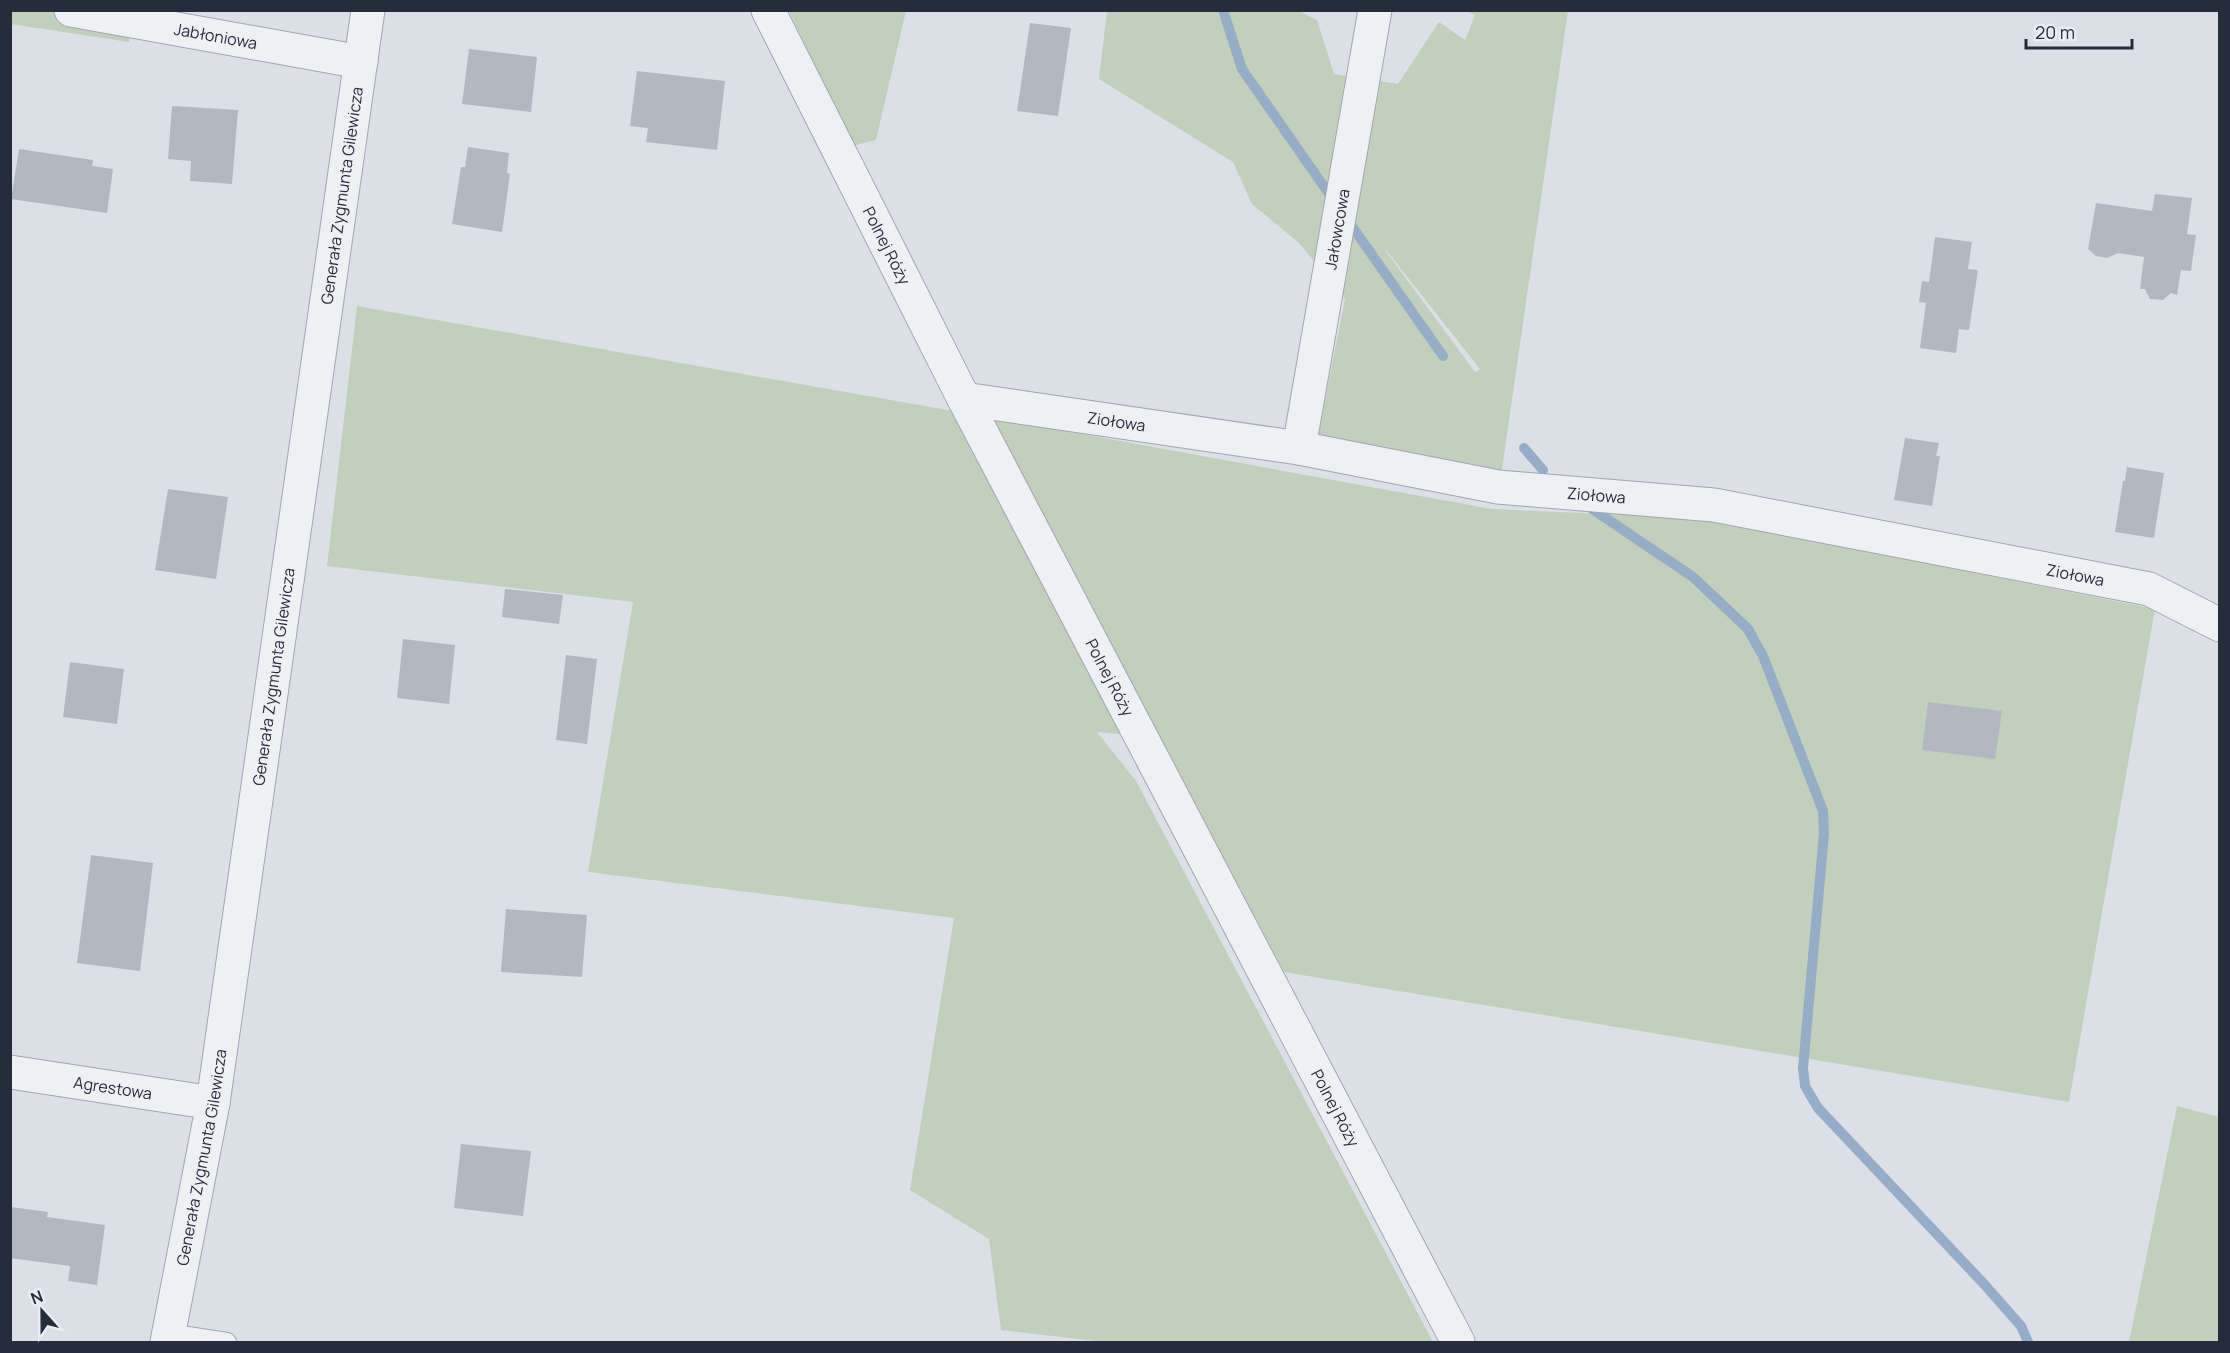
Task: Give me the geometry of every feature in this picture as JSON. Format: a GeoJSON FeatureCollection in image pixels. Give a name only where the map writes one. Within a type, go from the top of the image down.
{"type":"FeatureCollection","features":[{"type":"Feature","properties":{"kind":"street","name":"Jabłoniowa"},"geometry":{"type":"LineString","coordinates":[[71,10],[361,62]]}},
{"type":"Feature","properties":{"kind":"street","name":"Generała Zygmunta Gilewicza"},"geometry":{"type":"LineString","coordinates":[[168,1338],[213,1103],[368,10]]}},
{"type":"Feature","properties":{"kind":"street","name":"Polnej Róży"},"geometry":{"type":"LineString","coordinates":[[768,10],[964,399],[1458,1342]]}},
{"type":"Feature","properties":{"kind":"street","name":"Jałowcowa"},"geometry":{"type":"LineString","coordinates":[[1299,448],[1375,10]]}},
{"type":"Feature","properties":{"kind":"street","name":"Ziołowa"},"geometry":{"type":"LineString","coordinates":[[964,399],[1299,448],[1498,487],[1714,505],[2149,588],[2220,625]]}},
{"type":"Feature","properties":{"kind":"street","name":"Agrestowa"},"geometry":{"type":"LineString","coordinates":[[10,1072],[213,1103]]}},
{"type":"Feature","properties":{"kind":"lane"},"geometry":{"type":"LineString","coordinates":[[168,1338],[227,1342]]}},
{"type":"Feature","properties":{"kind":"green space"},"geometry":{"type":"Polygon","coordinates":[[[10,11],[133,11],[129,42],[11,24],[10,11]]]}},
{"type":"Feature","properties":{"kind":"green space"},"geometry":{"type":"Polygon","coordinates":[[[789,11],[906,11],[876,140],[852,146],[789,11]]]}},
{"type":"Feature","properties":{"kind":"green space"},"geometry":{"type":"Polygon","coordinates":[[[1107,11],[1299,11],[1317,20],[1334,74],[1398,84],[1439,22],[1465,40],[1475,15],[1466,11],[1568,11],[1501,476],[1318,436],[1345,299],[1299,243],[1252,204],[1233,162],[1099,79],[1107,11]],[[1386,250],[1475,372],[1480,369],[1386,250]]]}},
{"type":"Feature","properties":{"kind":"green space"},"geometry":{"type":"Polygon","coordinates":[[[357,306],[1055,429],[1491,509],[1700,518],[2155,609],[2069,1102],[1284,972],[1161,738],[1097,732],[1136,781],[1433,1342],[1105,1342],[1001,1330],[989,1239],[910,1190],[954,918],[588,872],[633,602],[327,566],[357,306]]]}},
{"type":"Feature","properties":{"kind":"green space"},"geometry":{"type":"Polygon","coordinates":[[[2177,1106],[2219,1117],[2219,1342],[2129,1342],[2177,1106]]]}},
{"type":"Feature","properties":{"kind":"building"},"geometry":{"type":"Polygon","coordinates":[[[1030,23],[1071,28],[1058,116],[1017,111],[1030,23]]]}},
{"type":"Feature","properties":{"kind":"building"},"geometry":{"type":"Polygon","coordinates":[[[469,49],[537,57],[531,112],[462,104],[469,49]]]}},
{"type":"Feature","properties":{"kind":"building"},"geometry":{"type":"Polygon","coordinates":[[[637,71],[725,81],[717,150],[646,142],[648,128],[630,126],[637,71]]]}},
{"type":"Feature","properties":{"kind":"building"},"geometry":{"type":"Polygon","coordinates":[[[172,106],[238,110],[232,184],[190,181],[191,161],[168,159],[172,106]]]}},
{"type":"Feature","properties":{"kind":"building"},"geometry":{"type":"Polygon","coordinates":[[[468,147],[509,153],[507,173],[510,174],[502,232],[452,224],[461,167],[465,167],[468,147]]]}},
{"type":"Feature","properties":{"kind":"building"},"geometry":{"type":"Polygon","coordinates":[[[19,149],[93,160],[92,166],[113,169],[107,213],[11,199],[19,149]]]}},
{"type":"Feature","properties":{"kind":"building"},"geometry":{"type":"Polygon","coordinates":[[[2155,194],[2192,198],[2187,234],[2196,235],[2191,271],[2181,270],[2177,295],[2171,293],[2163,300],[2150,299],[2145,289],[2140,289],[2144,257],[2118,253],[2107,258],[2096,256],[2088,249],[2096,203],[2152,211],[2155,194]]]}},
{"type":"Feature","properties":{"kind":"building"},"geometry":{"type":"Polygon","coordinates":[[[1935,237],[1972,242],[1968,269],[1978,270],[1969,330],[1959,329],[1956,353],[1920,348],[1926,303],[1919,302],[1922,281],[1929,282],[1935,237]]]}},
{"type":"Feature","properties":{"kind":"building"},"geometry":{"type":"Polygon","coordinates":[[[1905,438],[1939,443],[1936,456],[1940,456],[1932,506],[1894,500],[1905,438]]]}},
{"type":"Feature","properties":{"kind":"building"},"geometry":{"type":"Polygon","coordinates":[[[2127,467],[2164,473],[2154,538],[2115,532],[2127,467]]]}},
{"type":"Feature","properties":{"kind":"building"},"geometry":{"type":"Polygon","coordinates":[[[168,489],[228,497],[216,579],[155,570],[168,489]]]}},
{"type":"Feature","properties":{"kind":"building"},"geometry":{"type":"Polygon","coordinates":[[[505,589],[563,595],[559,624],[502,617],[505,589]]]}},
{"type":"Feature","properties":{"kind":"building"},"geometry":{"type":"Polygon","coordinates":[[[403,639],[455,645],[449,704],[397,698],[403,639]]]}},
{"type":"Feature","properties":{"kind":"building"},"geometry":{"type":"Polygon","coordinates":[[[566,655],[597,659],[587,744],[556,740],[566,655]]]}},
{"type":"Feature","properties":{"kind":"building"},"geometry":{"type":"Polygon","coordinates":[[[70,662],[124,669],[117,724],[63,717],[70,662]]]}},
{"type":"Feature","properties":{"kind":"building"},"geometry":{"type":"Polygon","coordinates":[[[1928,702],[2002,711],[1995,759],[1922,750],[1928,702]]]}},
{"type":"Feature","properties":{"kind":"building"},"geometry":{"type":"Polygon","coordinates":[[[91,855],[153,863],[140,971],[77,963],[91,855]]]}},
{"type":"Feature","properties":{"kind":"building"},"geometry":{"type":"Polygon","coordinates":[[[506,909],[587,915],[582,977],[501,972],[506,909]]]}},
{"type":"Feature","properties":{"kind":"building"},"geometry":{"type":"Polygon","coordinates":[[[461,1144],[531,1151],[523,1216],[454,1208],[461,1144]]]}},
{"type":"Feature","properties":{"kind":"building"},"geometry":{"type":"Polygon","coordinates":[[[11,1207],[48,1212],[47,1217],[105,1225],[97,1285],[68,1281],[70,1266],[10,1258],[11,1207]]]}},
{"type":"Feature","properties":{"kind":"waterway"},"geometry":{"type":"LineString","coordinates":[[1223,10],[1242,69],[1332,198]]}},
{"type":"Feature","properties":{"kind":"waterway"},"geometry":{"type":"LineString","coordinates":[[1349,222],[1443,356]]}},
{"type":"Feature","properties":{"kind":"waterway"},"geometry":{"type":"LineString","coordinates":[[1524,448],[1543,470]]}},
{"type":"Feature","properties":{"kind":"waterway"},"geometry":{"type":"LineString","coordinates":[[1588,506],[1693,577],[1748,629],[1763,656],[1823,811],[1824,834],[1803,1068],[1805,1086],[1818,1108],[2021,1326],[2028,1342]]}}]}
